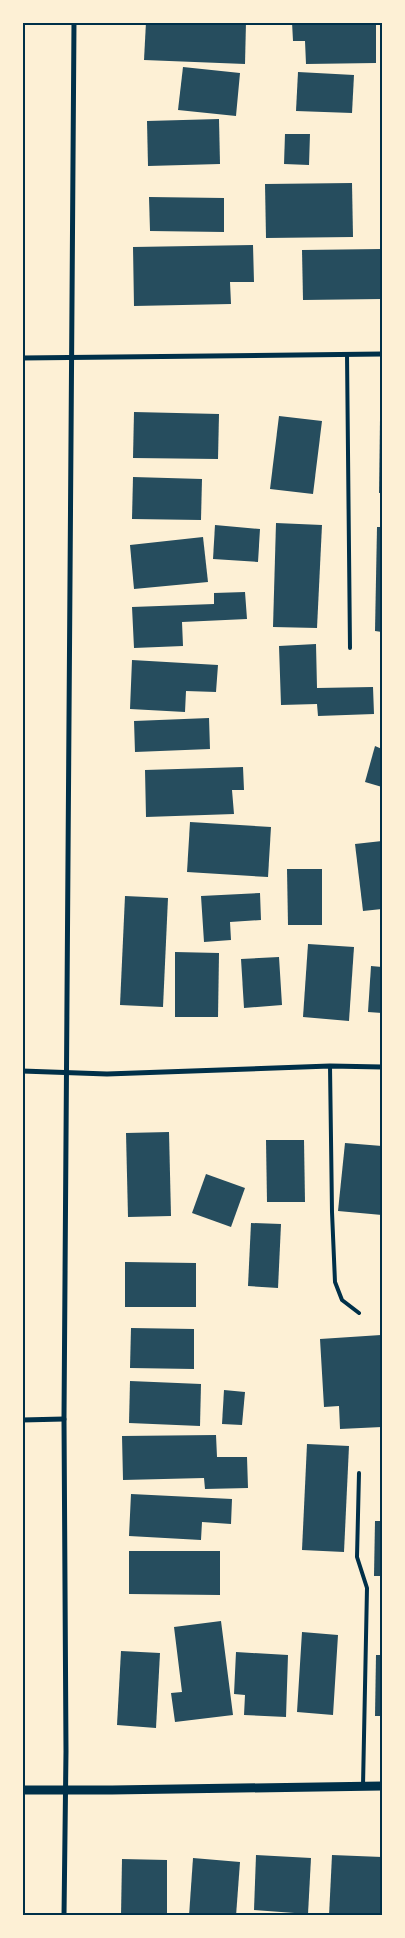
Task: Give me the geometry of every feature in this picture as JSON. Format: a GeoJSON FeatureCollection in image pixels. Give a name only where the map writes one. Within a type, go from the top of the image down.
{"type":"FeatureCollection","features":[{"type":"Feature","properties":{"kind":"street"},"geometry":{"type":"LineString","coordinates":[[64,1916],[66,1790],[64,1419],[74,22]]}},
{"type":"Feature","properties":{"kind":"street"},"geometry":{"type":"LineString","coordinates":[[22,358],[72,359],[382,354]]}},
{"type":"Feature","properties":{"kind":"street"},"geometry":{"type":"LineString","coordinates":[[22,1071],[118,1074],[330,1066],[382,1067]]}},
{"type":"Feature","properties":{"kind":"street"},"geometry":{"type":"LineString","coordinates":[[22,1420],[64,1419]]}},
{"type":"Feature","properties":{"kind":"street"},"geometry":{"type":"LineString","coordinates":[[22,1790],[382,1786]]}},
{"type":"Feature","properties":{"kind":"lane"},"geometry":{"type":"LineString","coordinates":[[347,354],[350,648]]}},
{"type":"Feature","properties":{"kind":"lane"},"geometry":{"type":"LineString","coordinates":[[330,1066],[335,1282],[342,1300],[359,1313]]}},
{"type":"Feature","properties":{"kind":"lane"},"geometry":{"type":"LineString","coordinates":[[359,1473],[357,1557],[367,1588],[363,1786]]}},
{"type":"Feature","properties":{"kind":"building"},"geometry":{"type":"Polygon","coordinates":[[[146,22],[246,22],[245,64],[144,60],[146,22]]]}},
{"type":"Feature","properties":{"kind":"building"},"geometry":{"type":"Polygon","coordinates":[[[292,22],[376,22],[376,63],[306,64],[305,41],[293,41],[292,22]]]}},
{"type":"Feature","properties":{"kind":"building"},"geometry":{"type":"Polygon","coordinates":[[[183,67],[240,73],[236,116],[178,110],[183,67]]]}},
{"type":"Feature","properties":{"kind":"building"},"geometry":{"type":"Polygon","coordinates":[[[298,72],[354,75],[352,113],[296,111],[298,72]]]}},
{"type":"Feature","properties":{"kind":"building"},"geometry":{"type":"Polygon","coordinates":[[[219,119],[220,164],[148,166],[147,121],[219,119]]]}},
{"type":"Feature","properties":{"kind":"building"},"geometry":{"type":"Polygon","coordinates":[[[285,134],[310,134],[309,165],[284,164],[285,134]]]}},
{"type":"Feature","properties":{"kind":"building"},"geometry":{"type":"Polygon","coordinates":[[[352,183],[353,237],[266,238],[265,184],[352,183]]]}},
{"type":"Feature","properties":{"kind":"building"},"geometry":{"type":"Polygon","coordinates":[[[149,197],[224,198],[224,232],[150,231],[149,197]]]}},
{"type":"Feature","properties":{"kind":"building"},"geometry":{"type":"Polygon","coordinates":[[[253,245],[254,282],[230,282],[231,304],[134,306],[133,247],[253,245]]]}},
{"type":"Feature","properties":{"kind":"building"},"geometry":{"type":"Polygon","coordinates":[[[382,249],[382,299],[303,300],[302,250],[382,249]]]}},
{"type":"Feature","properties":{"kind":"building"},"geometry":{"type":"Polygon","coordinates":[[[134,412],[219,414],[218,459],[133,458],[134,412]]]}},
{"type":"Feature","properties":{"kind":"building"},"geometry":{"type":"Polygon","coordinates":[[[279,416],[322,421],[313,494],[270,489],[279,416]]]}},
{"type":"Feature","properties":{"kind":"building"},"geometry":{"type":"Polygon","coordinates":[[[380,419],[382,419],[382,493],[379,493],[380,419]]]}},
{"type":"Feature","properties":{"kind":"building"},"geometry":{"type":"Polygon","coordinates":[[[133,477],[202,479],[201,520],[132,519],[133,477]]]}},
{"type":"Feature","properties":{"kind":"building"},"geometry":{"type":"Polygon","coordinates":[[[276,523],[322,525],[317,628],[273,627],[276,523]]]}},
{"type":"Feature","properties":{"kind":"building"},"geometry":{"type":"Polygon","coordinates":[[[215,525],[260,529],[258,562],[213,559],[215,525]]]}},
{"type":"Feature","properties":{"kind":"building"},"geometry":{"type":"Polygon","coordinates":[[[377,527],[382,527],[382,632],[375,631],[377,527]]]}},
{"type":"Feature","properties":{"kind":"building"},"geometry":{"type":"Polygon","coordinates":[[[203,537],[208,582],[134,589],[130,545],[203,537]]]}},
{"type":"Feature","properties":{"kind":"building"},"geometry":{"type":"Polygon","coordinates":[[[245,592],[247,619],[182,622],[183,646],[134,648],[132,607],[214,604],[214,593],[245,592]]]}},
{"type":"Feature","properties":{"kind":"building"},"geometry":{"type":"Polygon","coordinates":[[[316,644],[317,688],[373,687],[374,714],[318,716],[317,704],[281,705],[279,646],[316,644]]]}},
{"type":"Feature","properties":{"kind":"building"},"geometry":{"type":"Polygon","coordinates":[[[132,660],[218,665],[216,692],[186,691],[185,712],[130,709],[132,660]]]}},
{"type":"Feature","properties":{"kind":"building"},"geometry":{"type":"Polygon","coordinates":[[[209,718],[210,749],[135,752],[134,721],[209,718]]]}},
{"type":"Feature","properties":{"kind":"building"},"geometry":{"type":"Polygon","coordinates":[[[375,746],[382,749],[382,787],[365,782],[375,746]]]}},
{"type":"Feature","properties":{"kind":"building"},"geometry":{"type":"Polygon","coordinates":[[[243,767],[244,790],[232,790],[234,814],[146,817],[145,770],[243,767]]]}},
{"type":"Feature","properties":{"kind":"building"},"geometry":{"type":"Polygon","coordinates":[[[190,822],[271,827],[268,877],[187,872],[190,822]]]}},
{"type":"Feature","properties":{"kind":"building"},"geometry":{"type":"Polygon","coordinates":[[[382,841],[382,909],[363,911],[355,844],[382,841]]]}},
{"type":"Feature","properties":{"kind":"building"},"geometry":{"type":"Polygon","coordinates":[[[287,869],[322,869],[322,925],[288,925],[287,869]]]}},
{"type":"Feature","properties":{"kind":"building"},"geometry":{"type":"Polygon","coordinates":[[[260,893],[261,920],[230,922],[231,940],[204,942],[201,896],[260,893]]]}},
{"type":"Feature","properties":{"kind":"building"},"geometry":{"type":"Polygon","coordinates":[[[125,896],[168,898],[163,1007],[120,1005],[125,896]]]}},
{"type":"Feature","properties":{"kind":"building"},"geometry":{"type":"Polygon","coordinates":[[[308,944],[354,947],[349,1021],[303,1017],[308,944]]]}},
{"type":"Feature","properties":{"kind":"building"},"geometry":{"type":"Polygon","coordinates":[[[175,952],[219,953],[218,1017],[175,1017],[175,952]]]}},
{"type":"Feature","properties":{"kind":"building"},"geometry":{"type":"Polygon","coordinates":[[[279,957],[282,1005],[244,1008],[241,959],[279,957]]]}},
{"type":"Feature","properties":{"kind":"building"},"geometry":{"type":"Polygon","coordinates":[[[371,966],[382,967],[382,1013],[368,1012],[371,966]]]}},
{"type":"Feature","properties":{"kind":"building"},"geometry":{"type":"Polygon","coordinates":[[[169,1132],[171,1216],[128,1217],[126,1133],[169,1132]]]}},
{"type":"Feature","properties":{"kind":"building"},"geometry":{"type":"Polygon","coordinates":[[[266,1140],[304,1140],[305,1202],[267,1202],[266,1140]]]}},
{"type":"Feature","properties":{"kind":"building"},"geometry":{"type":"Polygon","coordinates":[[[345,1143],[382,1146],[382,1215],[338,1211],[345,1143]]]}},
{"type":"Feature","properties":{"kind":"building"},"geometry":{"type":"Polygon","coordinates":[[[206,1174],[245,1188],[231,1227],[192,1213],[206,1174]]]}},
{"type":"Feature","properties":{"kind":"building"},"geometry":{"type":"Polygon","coordinates":[[[251,1223],[281,1224],[278,1288],[248,1286],[251,1223]]]}},
{"type":"Feature","properties":{"kind":"building"},"geometry":{"type":"Polygon","coordinates":[[[125,1262],[196,1263],[196,1307],[125,1307],[125,1262]]]}},
{"type":"Feature","properties":{"kind":"building"},"geometry":{"type":"Polygon","coordinates":[[[131,1328],[194,1329],[194,1369],[130,1368],[131,1328]]]}},
{"type":"Feature","properties":{"kind":"building"},"geometry":{"type":"Polygon","coordinates":[[[381,1335],[382,1427],[340,1429],[339,1406],[324,1407],[320,1339],[381,1335]]]}},
{"type":"Feature","properties":{"kind":"building"},"geometry":{"type":"Polygon","coordinates":[[[130,1381],[201,1384],[200,1426],[129,1423],[130,1381]]]}},
{"type":"Feature","properties":{"kind":"building"},"geometry":{"type":"Polygon","coordinates":[[[224,1390],[245,1392],[242,1425],[222,1424],[224,1390]]]}},
{"type":"Feature","properties":{"kind":"building"},"geometry":{"type":"Polygon","coordinates":[[[216,1435],[217,1457],[247,1457],[248,1488],[205,1489],[204,1478],[123,1480],[122,1436],[216,1435]]]}},
{"type":"Feature","properties":{"kind":"building"},"geometry":{"type":"Polygon","coordinates":[[[307,1444],[349,1446],[344,1552],[302,1550],[307,1444]]]}},
{"type":"Feature","properties":{"kind":"building"},"geometry":{"type":"Polygon","coordinates":[[[131,1494],[232,1499],[231,1524],[202,1522],[201,1540],[129,1536],[131,1494]]]}},
{"type":"Feature","properties":{"kind":"building"},"geometry":{"type":"Polygon","coordinates":[[[375,1521],[382,1521],[382,1576],[374,1576],[375,1521]]]}},
{"type":"Feature","properties":{"kind":"building"},"geometry":{"type":"Polygon","coordinates":[[[129,1551],[220,1551],[220,1595],[129,1594],[129,1551]]]}},
{"type":"Feature","properties":{"kind":"building"},"geometry":{"type":"Polygon","coordinates":[[[221,1621],[233,1715],[175,1722],[171,1693],[182,1692],[174,1627],[221,1621]]]}},
{"type":"Feature","properties":{"kind":"building"},"geometry":{"type":"Polygon","coordinates":[[[302,1632],[338,1635],[333,1715],[297,1712],[302,1632]]]}},
{"type":"Feature","properties":{"kind":"building"},"geometry":{"type":"Polygon","coordinates":[[[121,1651],[160,1653],[156,1728],[117,1725],[121,1651]]]}},
{"type":"Feature","properties":{"kind":"building"},"geometry":{"type":"Polygon","coordinates":[[[236,1652],[288,1655],[286,1717],[244,1715],[245,1695],[234,1694],[236,1652]]]}},
{"type":"Feature","properties":{"kind":"building"},"geometry":{"type":"Polygon","coordinates":[[[376,1655],[382,1655],[382,1716],[375,1716],[376,1655]]]}},
{"type":"Feature","properties":{"kind":"building"},"geometry":{"type":"Polygon","coordinates":[[[256,1855],[311,1858],[308,1914],[254,1910],[256,1855]]]}},
{"type":"Feature","properties":{"kind":"building"},"geometry":{"type":"Polygon","coordinates":[[[332,1855],[382,1857],[380,1916],[329,1916],[332,1855]]]}},
{"type":"Feature","properties":{"kind":"building"},"geometry":{"type":"Polygon","coordinates":[[[193,1858],[240,1862],[236,1916],[189,1916],[193,1858]]]}},
{"type":"Feature","properties":{"kind":"building"},"geometry":{"type":"Polygon","coordinates":[[[122,1859],[167,1860],[167,1916],[121,1916],[122,1859]]]}}]}
